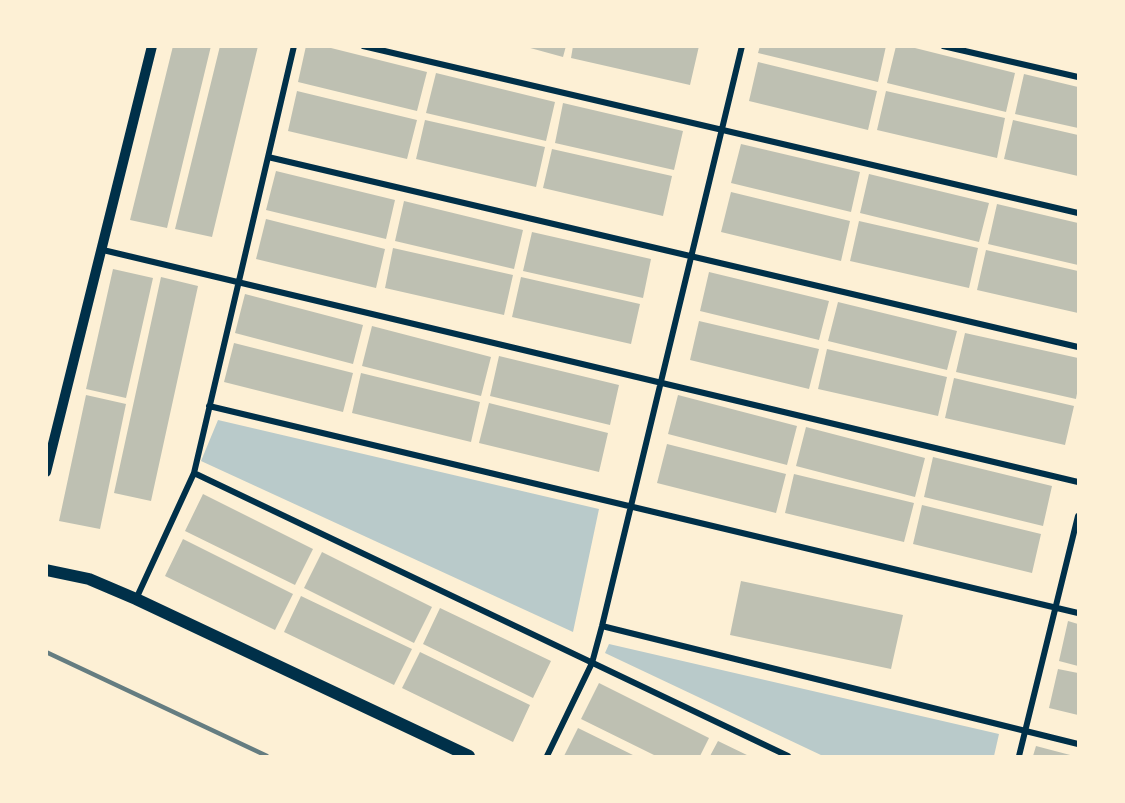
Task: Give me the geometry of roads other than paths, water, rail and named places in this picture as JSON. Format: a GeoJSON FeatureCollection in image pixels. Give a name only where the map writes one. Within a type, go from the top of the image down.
{"type":"FeatureCollection","features":[{"type":"Feature","properties":{"kind":"main road"},"geometry":{"type":"LineString","coordinates":[[46,570],[89,579],[136,599],[469,756]]}},
{"type":"Feature","properties":{"kind":"street"},"geometry":{"type":"LineString","coordinates":[[46,472],[152,46]]}},
{"type":"Feature","properties":{"kind":"street"},"geometry":{"type":"LineString","coordinates":[[136,599],[194,473],[294,46]]}},
{"type":"Feature","properties":{"kind":"street"},"geometry":{"type":"LineString","coordinates":[[363,46],[1078,213]]}},
{"type":"Feature","properties":{"kind":"street"},"geometry":{"type":"LineString","coordinates":[[547,756],[592,663],[742,46]]}},
{"type":"Feature","properties":{"kind":"street"},"geometry":{"type":"LineString","coordinates":[[943,46],[1078,77]]}},
{"type":"Feature","properties":{"kind":"street"},"geometry":{"type":"LineString","coordinates":[[268,157],[1078,347]]}},
{"type":"Feature","properties":{"kind":"street"},"geometry":{"type":"LineString","coordinates":[[103,250],[1078,482]]}},
{"type":"Feature","properties":{"kind":"street"},"geometry":{"type":"LineString","coordinates":[[209,406],[1078,613]]}},
{"type":"Feature","properties":{"kind":"street"},"geometry":{"type":"LineString","coordinates":[[194,473],[788,756]]}},
{"type":"Feature","properties":{"kind":"street"},"geometry":{"type":"LineString","coordinates":[[1019,756],[1078,516]]}},
{"type":"Feature","properties":{"kind":"street"},"geometry":{"type":"LineString","coordinates":[[602,626],[1078,744]]}},
{"type":"Feature","properties":{"kind":"railway"},"geometry":{"type":"LineString","coordinates":[[46,652],[267,756]]}}]}
